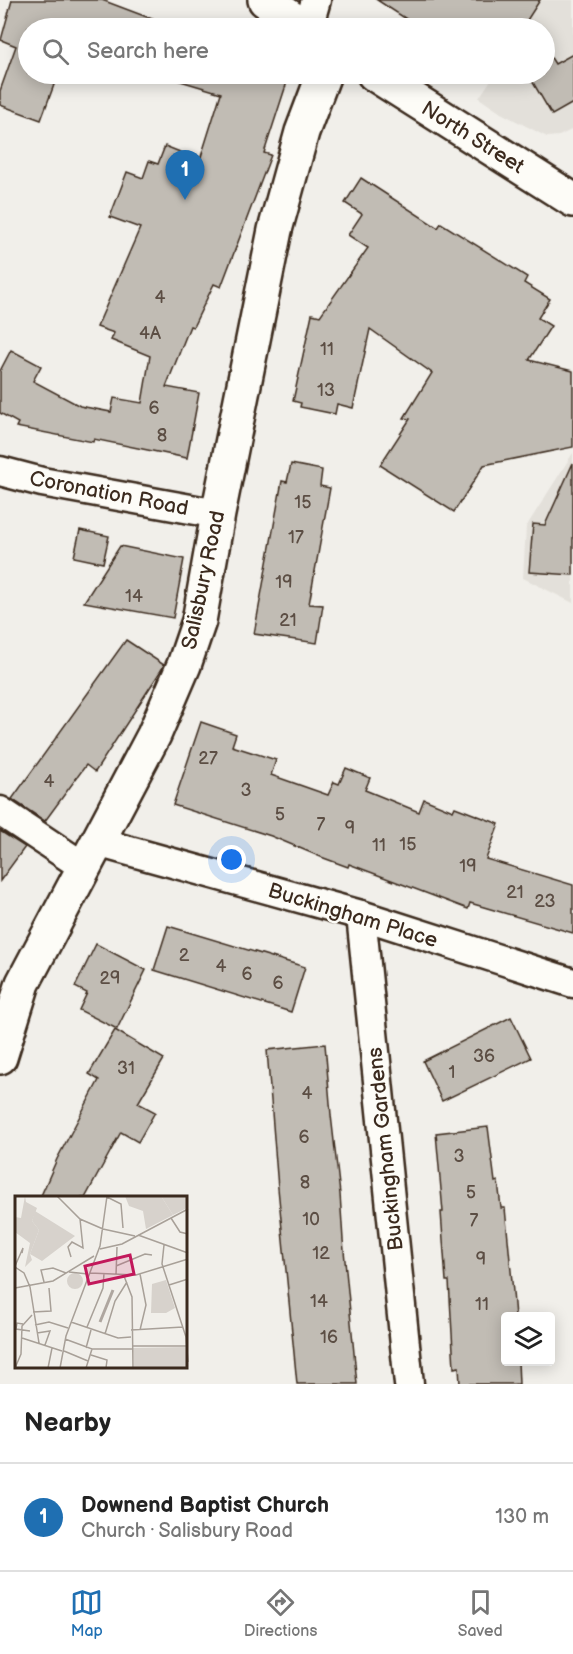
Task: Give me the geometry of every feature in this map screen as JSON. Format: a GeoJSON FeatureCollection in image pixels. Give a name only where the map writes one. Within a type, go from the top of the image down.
{"type":"FeatureCollection","features":[{"type":"Feature","properties":{"kind":"street"},"geometry":{"type":"LineString","coordinates":[[265,0],[292,18]]}},
{"type":"Feature","properties":{"kind":"street"},"geometry":{"type":"LineString","coordinates":[[310,18],[316,0]]}},
{"type":"Feature","properties":{"kind":"street","name":"Salisbury Road"},"geometry":{"type":"LineString","coordinates":[[0,1057],[23,983],[154,735],[184,665],[199,621],[275,230],[302,132],[320,84]]}},
{"type":"Feature","properties":{"kind":"street","name":"North Street"},"geometry":{"type":"LineString","coordinates":[[390,84],[573,200]]}},
{"type":"Feature","properties":{"kind":"street","name":"Coronation Road"},"geometry":{"type":"LineString","coordinates":[[0,471],[42,482],[218,514]]}},
{"type":"Feature","properties":{"kind":"street","name":"Buckingham Place"},"geometry":{"type":"LineString","coordinates":[[0,811],[91,854],[361,915],[573,983]]}},
{"type":"Feature","properties":{"kind":"street","name":"Buckingham Gardens"},"geometry":{"type":"LineString","coordinates":[[361,915],[409,1384]]}},
{"type":"Feature","properties":{"kind":"shaded area"},"geometry":{"type":"Polygon","coordinates":[[[490,0],[573,0],[573,129],[559,136],[547,137],[501,113],[479,98],[488,84],[555,84],[555,18],[512,18],[490,0]]]}},
{"type":"Feature","properties":{"kind":"shaded area"},"geometry":{"type":"Polygon","coordinates":[[[573,453],[573,603],[523,578],[526,527],[573,453]]]}},
{"type":"Feature","properties":{"kind":"building"},"geometry":{"type":"Polygon","coordinates":[[[12,0],[102,0],[150,18],[18,18],[18,84],[54,84],[41,120],[0,105],[0,91],[16,46],[1,40],[12,0]]]}},
{"type":"Feature","properties":{"kind":"building"},"geometry":{"type":"Polygon","coordinates":[[[377,0],[540,0],[528,18],[405,18],[377,0]]]}},
{"type":"Feature","properties":{"kind":"building"},"geometry":{"type":"Polygon","coordinates":[[[573,54],[573,103],[552,115],[534,84],[555,84],[555,64],[573,54]]]}},
{"type":"Feature","properties":{"kind":"building"},"geometry":{"type":"Polygon","coordinates":[[[191,84],[286,84],[264,153],[271,155],[221,287],[214,284],[193,327],[190,326],[166,387],[199,393],[187,458],[94,439],[93,442],[16,427],[18,423],[0,413],[0,371],[11,350],[41,366],[33,381],[80,406],[111,412],[114,398],[142,403],[150,356],[111,340],[114,333],[97,327],[140,228],[110,217],[127,172],[143,178],[149,161],[158,164],[165,146],[200,160],[221,93],[191,84]]]}},
{"type":"Feature","properties":{"kind":"building"},"geometry":{"type":"Polygon","coordinates":[[[361,178],[438,228],[441,223],[527,277],[524,283],[550,299],[538,318],[551,326],[529,360],[573,371],[573,447],[484,465],[454,512],[380,465],[410,419],[404,418],[432,373],[370,329],[353,408],[337,404],[335,414],[300,407],[301,403],[293,401],[312,314],[320,316],[368,248],[348,235],[362,214],[345,203],[361,178]]]}},
{"type":"Feature","properties":{"kind":"building"},"geometry":{"type":"Polygon","coordinates":[[[573,463],[573,575],[529,572],[533,524],[545,525],[573,463]]]}},
{"type":"Feature","properties":{"kind":"building"},"geometry":{"type":"Polygon","coordinates":[[[291,464],[322,470],[320,486],[330,488],[309,604],[323,605],[317,643],[254,634],[282,481],[287,482],[291,464]]]}},
{"type":"Feature","properties":{"kind":"building"},"geometry":{"type":"Polygon","coordinates":[[[80,530],[109,536],[103,563],[74,557],[80,530]]]}},
{"type":"Feature","properties":{"kind":"building"},"geometry":{"type":"Polygon","coordinates":[[[120,546],[184,559],[173,618],[84,602],[120,546]]]}},
{"type":"Feature","properties":{"kind":"building"},"geometry":{"type":"Polygon","coordinates":[[[126,640],[164,665],[95,772],[86,765],[45,821],[12,799],[126,640]]]}},
{"type":"Feature","properties":{"kind":"building"},"geometry":{"type":"Polygon","coordinates":[[[201,722],[236,734],[232,746],[276,760],[271,775],[328,795],[334,782],[339,784],[346,768],[370,778],[365,790],[419,812],[424,799],[453,811],[455,807],[499,824],[486,859],[573,885],[573,933],[470,903],[468,909],[349,864],[348,867],[321,857],[271,836],[173,805],[201,722]]]}},
{"type":"Feature","properties":{"kind":"building"},"geometry":{"type":"Polygon","coordinates":[[[0,831],[25,847],[0,881],[0,831]]]}},
{"type":"Feature","properties":{"kind":"building"},"geometry":{"type":"Polygon","coordinates":[[[168,926],[305,967],[291,1012],[154,970],[168,926]]]}},
{"type":"Feature","properties":{"kind":"building"},"geometry":{"type":"Polygon","coordinates":[[[96,944],[146,970],[117,1029],[79,1010],[87,993],[75,987],[96,944]]]}},
{"type":"Feature","properties":{"kind":"building"},"geometry":{"type":"Polygon","coordinates":[[[511,1017],[531,1058],[442,1101],[423,1061],[511,1017]]]}},
{"type":"Feature","properties":{"kind":"building"},"geometry":{"type":"Polygon","coordinates":[[[115,1030],[164,1059],[138,1103],[155,1112],[138,1142],[121,1132],[86,1196],[41,1196],[57,1159],[99,1080],[89,1074],[115,1030]]]}},
{"type":"Feature","properties":{"kind":"building"},"geometry":{"type":"Polygon","coordinates":[[[325,1044],[357,1384],[297,1384],[278,1188],[267,1050],[325,1044]]]}},
{"type":"Feature","properties":{"kind":"building"},"geometry":{"type":"Polygon","coordinates":[[[488,1127],[495,1182],[498,1181],[501,1208],[505,1208],[515,1312],[501,1312],[501,1366],[518,1366],[519,1384],[460,1384],[459,1367],[454,1368],[436,1133],[488,1127]]]}},
{"type":"Feature","properties":{"kind":"place","name":"Downend Baptist Church"},"geometry":{"type":"Point","coordinates":[185,200]}}]}
